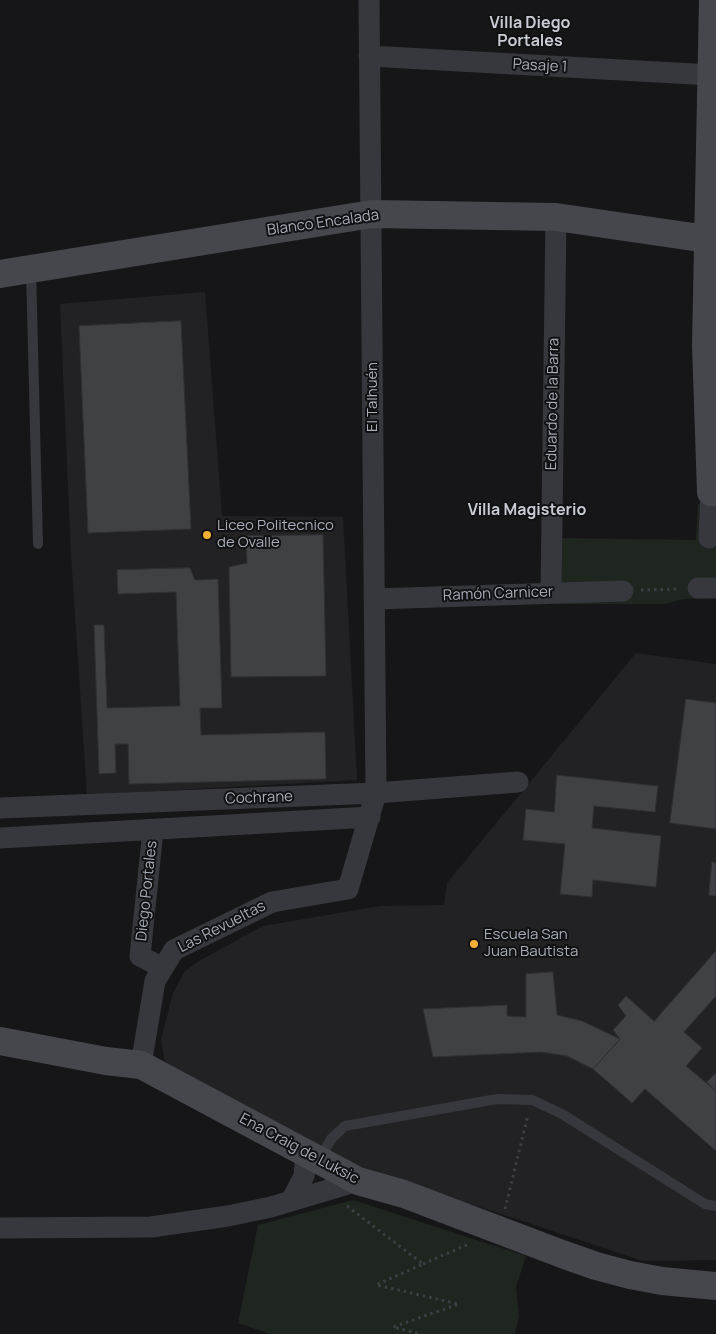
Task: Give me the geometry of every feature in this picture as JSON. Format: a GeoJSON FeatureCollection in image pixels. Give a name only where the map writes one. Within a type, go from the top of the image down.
{"type":"FeatureCollection","features":[{"type":"Feature","properties":{"kind":"street","name":"El Talhuén"},"geometry":{"type":"LineString","coordinates":[[369,0],[376,793]]}},
{"type":"Feature","properties":{"kind":"street"},"geometry":{"type":"LineString","coordinates":[[709,538],[714,492],[707,239],[713,0]]}},
{"type":"Feature","properties":{"kind":"street","name":"Pasaje 1"},"geometry":{"type":"LineString","coordinates":[[369,56],[711,75]]}},
{"type":"Feature","properties":{"kind":"street","name":"Blanco Encalada"},"geometry":{"type":"LineString","coordinates":[[0,274],[372,214],[556,217],[707,239]]}},
{"type":"Feature","properties":{"kind":"street","name":"Eduardo de la Barra"},"geometry":{"type":"LineString","coordinates":[[551,592],[556,217]]}},
{"type":"Feature","properties":{"kind":"street","name":"Ramón Carnicer"},"geometry":{"type":"LineString","coordinates":[[374,599],[623,591]]}},
{"type":"Feature","properties":{"kind":"street","name":"Cochrane"},"geometry":{"type":"LineString","coordinates":[[0,808],[376,793],[518,782]]}},
{"type":"Feature","properties":{"kind":"street","name":"Las Revueltas"},"geometry":{"type":"LineString","coordinates":[[141,1065],[155,981],[174,950],[272,902],[348,889],[376,793]]}},
{"type":"Feature","properties":{"kind":"street","name":"Cochrane"},"geometry":{"type":"LineString","coordinates":[[0,838],[370,817]]}},
{"type":"Feature","properties":{"kind":"street","name":"Diego Portales"},"geometry":{"type":"LineString","coordinates":[[153,830],[140,956],[162,968]]}},
{"type":"Feature","properties":{"kind":"street","name":"Ena Craig de Luksic"},"geometry":{"type":"LineString","coordinates":[[0,1041],[106,1062],[141,1065],[358,1181],[404,1194],[562,1254],[630,1275],[686,1284],[716,1286]]}},
{"type":"Feature","properties":{"kind":"street"},"geometry":{"type":"LineString","coordinates":[[291,1201],[312,1156]]}},
{"type":"Feature","properties":{"kind":"street"},"geometry":{"type":"LineString","coordinates":[[0,1228],[151,1227],[228,1216],[291,1201],[358,1181]]}},
{"type":"Feature","properties":{"kind":"lane"},"geometry":{"type":"LineString","coordinates":[[31,269],[38,544]]}},
{"type":"Feature","properties":{"kind":"lane"},"geometry":{"type":"LineString","coordinates":[[312,1156],[345,1126],[497,1099],[532,1100],[562,1114],[705,1204],[716,1206]]}},
{"type":"Feature","properties":{"kind":"path"},"geometry":{"type":"LineString","coordinates":[[623,591],[707,588]]}},
{"type":"Feature","properties":{"kind":"path"},"geometry":{"type":"LineString","coordinates":[[420,1334],[393,1327],[459,1304],[376,1285],[500,1230],[532,1100]]}},
{"type":"Feature","properties":{"kind":"path"},"geometry":{"type":"LineString","coordinates":[[327,1190],[423,1264]]}},
{"type":"Feature","properties":{"kind":"shaded area","name":"Liceo Politecnico de Ovalle"},"geometry":{"type":"Polygon","coordinates":[[[205,292],[222,516],[343,517],[357,780],[87,795],[71,554],[60,304],[205,292]]]}},
{"type":"Feature","properties":{"kind":"shaded area"},"geometry":{"type":"Polygon","coordinates":[[[698,504],[716,505],[716,598],[683,599],[666,604],[558,604],[557,538],[696,540],[698,504]]]}},
{"type":"Feature","properties":{"kind":"shaded area","name":"Escuela San Juan Bautista"},"geometry":{"type":"Polygon","coordinates":[[[636,653],[716,664],[716,1260],[643,1261],[359,1167],[165,1064],[161,1040],[173,993],[185,971],[199,961],[263,926],[381,906],[444,905],[447,883],[636,653]]]}},
{"type":"Feature","properties":{"kind":"shaded area"},"geometry":{"type":"Polygon","coordinates":[[[353,1200],[526,1256],[516,1287],[519,1316],[515,1334],[270,1334],[238,1323],[258,1225],[353,1200]]]}},
{"type":"Feature","properties":{"kind":"building"},"geometry":{"type":"Polygon","coordinates":[[[181,321],[191,529],[88,533],[79,326],[181,321]]]}},
{"type":"Feature","properties":{"kind":"building"},"geometry":{"type":"Polygon","coordinates":[[[323,535],[326,676],[231,677],[229,567],[247,563],[246,536],[323,535]]]}},
{"type":"Feature","properties":{"kind":"building"},"geometry":{"type":"Polygon","coordinates":[[[190,568],[195,580],[218,579],[222,708],[200,708],[201,735],[325,732],[326,779],[129,784],[128,744],[115,744],[116,773],[99,774],[94,625],[104,625],[107,708],[180,706],[176,592],[118,594],[117,570],[190,568]]]}},
{"type":"Feature","properties":{"kind":"building"},"geometry":{"type":"Polygon","coordinates":[[[686,699],[716,703],[716,829],[670,823],[686,699]]]}},
{"type":"Feature","properties":{"kind":"building"},"geometry":{"type":"Polygon","coordinates":[[[557,775],[658,786],[655,812],[594,806],[592,828],[661,836],[656,887],[593,880],[592,897],[560,894],[565,844],[523,840],[526,809],[554,812],[557,775]]]}},
{"type":"Feature","properties":{"kind":"building"},"geometry":{"type":"Polygon","coordinates":[[[712,862],[716,863],[716,896],[709,895],[712,862]]]}},
{"type":"Feature","properties":{"kind":"building"},"geometry":{"type":"Polygon","coordinates":[[[716,951],[716,996],[684,1032],[702,1048],[686,1066],[716,1091],[716,1151],[645,1089],[632,1103],[593,1069],[620,1039],[613,1030],[626,1016],[618,1005],[626,996],[654,1021],[716,951]]]}},
{"type":"Feature","properties":{"kind":"building"},"geometry":{"type":"Polygon","coordinates":[[[553,972],[557,1015],[582,1021],[620,1039],[593,1069],[567,1056],[542,1052],[433,1057],[423,1009],[507,1005],[507,1016],[526,1017],[526,974],[553,972]]]}},
{"type":"Feature","properties":{"kind":"building"},"geometry":{"type":"Polygon","coordinates":[[[716,1073],[716,1091],[707,1082],[716,1073]]]}},
{"type":"Feature","properties":{"kind":"place","name":"Liceo Politecnico de Ovalle"},"geometry":{"type":"Point","coordinates":[207,535]}},
{"type":"Feature","properties":{"kind":"place","name":"Escuela San Juan Bautista"},"geometry":{"type":"Point","coordinates":[474,944]}},
{"type":"Feature","properties":{"kind":"district","name":"Villa Diego Portales"},"geometry":{"type":"Point","coordinates":[530,33]}},
{"type":"Feature","properties":{"kind":"district","name":"Villa Magisterio"},"geometry":{"type":"Point","coordinates":[527,511]}}]}
